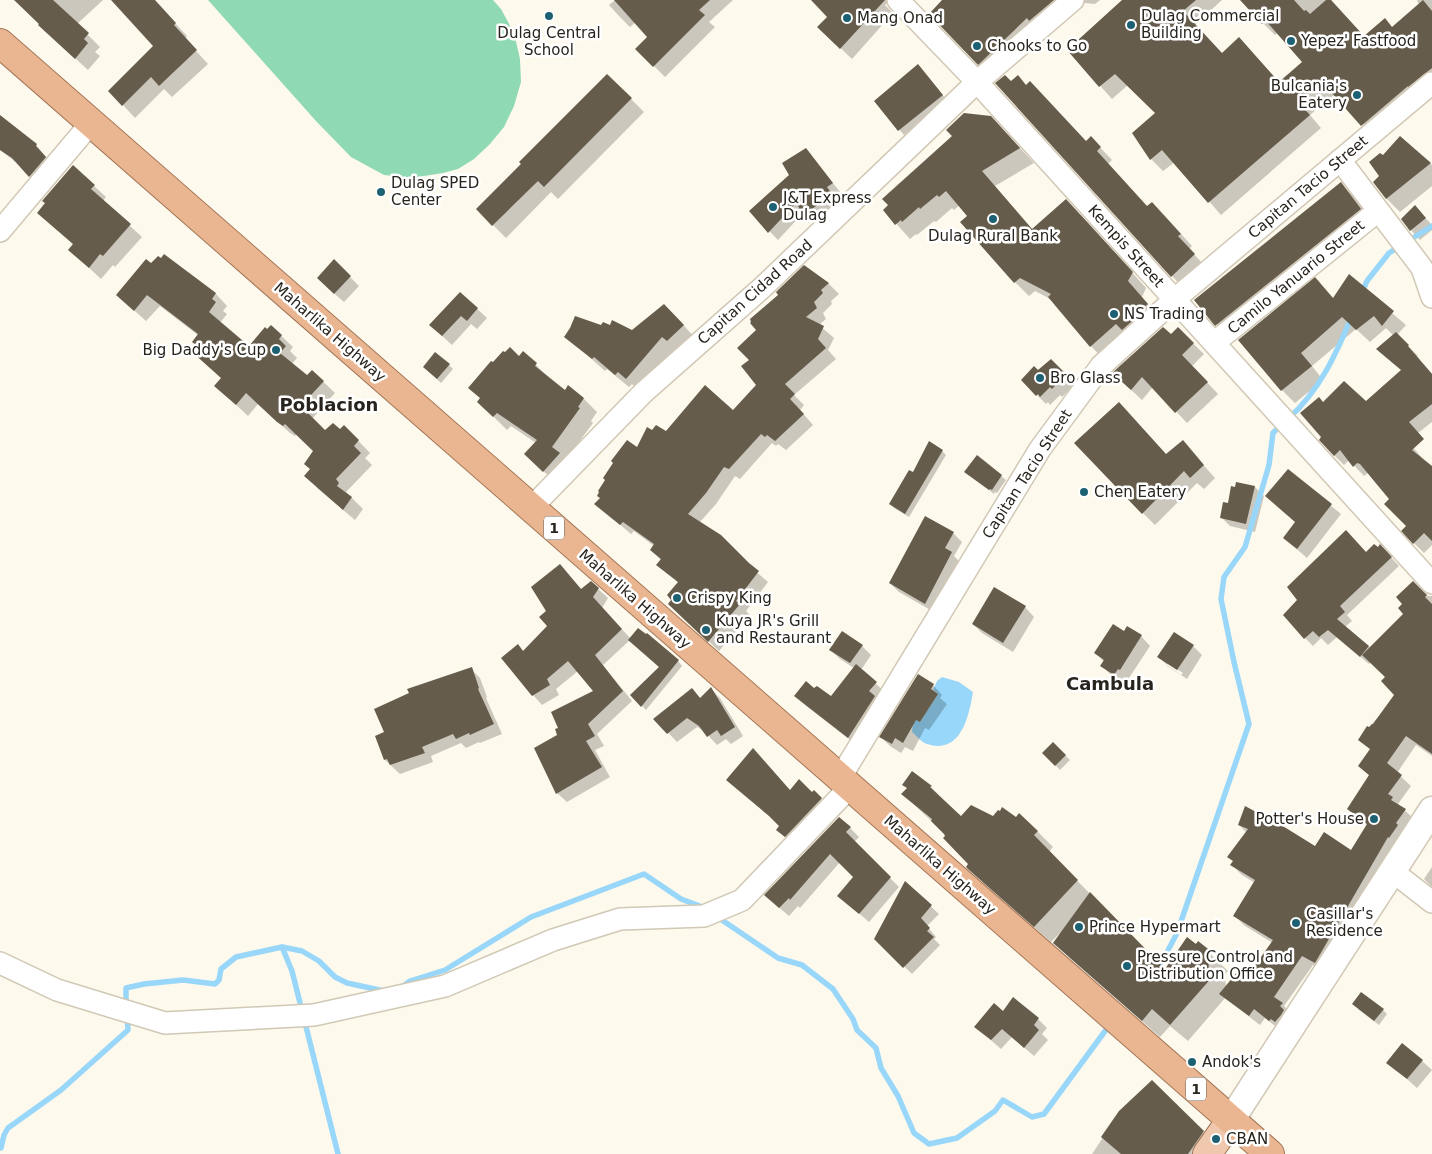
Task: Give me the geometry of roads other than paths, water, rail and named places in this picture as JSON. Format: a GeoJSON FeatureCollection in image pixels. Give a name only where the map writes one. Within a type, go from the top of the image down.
{"type":"FeatureCollection","features":[{"type":"Feature","properties":{"kind":"highway","name":"Maharlika Highway"},"geometry":{"type":"LineString","coordinates":[[0,43],[1270,1154]]}},
{"type":"Feature","properties":{"kind":"main road"},"geometry":{"type":"LineString","coordinates":[[1207,1154],[1231,1120]]}},
{"type":"Feature","properties":{"kind":"street","name":"Kempis Street"},"geometry":{"type":"LineString","coordinates":[[898,0],[978,82],[1432,583]]}},
{"type":"Feature","properties":{"kind":"street","name":"Capitan Cidad Road"},"geometry":{"type":"LineString","coordinates":[[532,508],[644,392],[764,286],[978,82],[1073,0]]}},
{"type":"Feature","properties":{"kind":"street","name":"Capitan Tacio Street"},"geometry":{"type":"LineString","coordinates":[[0,963],[58,990],[165,1023],[314,1015],[445,986],[553,940],[620,919],[704,916],[742,900],[845,782],[1040,449],[1101,366],[1175,299],[1432,83]]}},
{"type":"Feature","properties":{"kind":"street"},"geometry":{"type":"LineString","coordinates":[[0,231],[91,123]]}},
{"type":"Feature","properties":{"kind":"street"},"geometry":{"type":"LineString","coordinates":[[1340,160],[1422,268],[1432,297]]}},
{"type":"Feature","properties":{"kind":"street","name":"Camilo Yanuario Street"},"geometry":{"type":"LineString","coordinates":[[1214,343],[1384,219]]}},
{"type":"Feature","properties":{"kind":"street"},"geometry":{"type":"LineString","coordinates":[[1231,1120],[1432,810]]}},
{"type":"Feature","properties":{"kind":"street"},"geometry":{"type":"LineString","coordinates":[[1392,871],[1432,902]]}},
{"type":"Feature","properties":{"kind":"water"},"geometry":{"type":"Polygon","coordinates":[[[942,677],[959,682],[973,692],[966,722],[961,731],[948,744],[939,746],[921,741],[912,732],[913,723],[908,715],[920,722],[938,694],[933,690],[937,681],[942,677]]]}},
{"type":"Feature","properties":{"kind":"waterway"},"geometry":{"type":"LineString","coordinates":[[1362,292],[1367,281],[1389,253],[1432,226]]}},
{"type":"Feature","properties":{"kind":"waterway"},"geometry":{"type":"LineString","coordinates":[[1289,418],[1310,396],[1326,371],[1352,316]]}},
{"type":"Feature","properties":{"kind":"waterway"},"geometry":{"type":"LineString","coordinates":[[1155,969],[1163,960],[1177,933],[1249,724],[1221,599],[1224,577],[1245,547],[1269,465],[1273,433],[1282,424]]}},
{"type":"Feature","properties":{"kind":"waterway"},"geometry":{"type":"LineString","coordinates":[[402,987],[410,981],[445,970],[531,917],[644,874],[681,899],[705,908]]}},
{"type":"Feature","properties":{"kind":"waterway"},"geometry":{"type":"LineString","coordinates":[[716,916],[778,958],[802,965],[833,989],[853,1019],[857,1030],[876,1048],[881,1068],[898,1096],[914,1133],[929,1144],[957,1138],[995,1111],[1003,1100],[1032,1117],[1044,1114],[1111,1023]]}},
{"type":"Feature","properties":{"kind":"waterway"},"geometry":{"type":"LineString","coordinates":[[282,947],[292,971],[338,1154]]}},
{"type":"Feature","properties":{"kind":"waterway"},"geometry":{"type":"LineString","coordinates":[[126,1006],[126,988],[183,980],[215,984],[219,980],[221,969],[236,957],[282,947],[302,951],[319,961],[335,977],[347,983],[384,991]]}},
{"type":"Feature","properties":{"kind":"waterway"},"geometry":{"type":"LineString","coordinates":[[1,1148],[8,1128],[61,1090],[128,1030],[127,1015]]}},
{"type":"Feature","properties":{"kind":"place","name":"Dulag Central School"},"geometry":{"type":"Point","coordinates":[549,16]}},
{"type":"Feature","properties":{"kind":"place","name":"Mang Onad"},"geometry":{"type":"Point","coordinates":[847,18]}},
{"type":"Feature","properties":{"kind":"place","name":"Dulag Commercial Building"},"geometry":{"type":"Point","coordinates":[1131,25]}},
{"type":"Feature","properties":{"kind":"place","name":"Yepez' Fastfood"},"geometry":{"type":"Point","coordinates":[1291,41]}},
{"type":"Feature","properties":{"kind":"place","name":"Chooks to Go"},"geometry":{"type":"Point","coordinates":[977,46]}},
{"type":"Feature","properties":{"kind":"place","name":"Bulcania's Eatery"},"geometry":{"type":"Point","coordinates":[1357,95]}},
{"type":"Feature","properties":{"kind":"place","name":"Dulag SPED Center"},"geometry":{"type":"Point","coordinates":[381,192]}},
{"type":"Feature","properties":{"kind":"place","name":"J&T Express Dulag"},"geometry":{"type":"Point","coordinates":[773,207]}},
{"type":"Feature","properties":{"kind":"place","name":"Dulag Rural Bank"},"geometry":{"type":"Point","coordinates":[993,219]}},
{"type":"Feature","properties":{"kind":"place","name":"NS Trading"},"geometry":{"type":"Point","coordinates":[1114,314]}},
{"type":"Feature","properties":{"kind":"place","name":"Big Daddy's Cup"},"geometry":{"type":"Point","coordinates":[276,350]}},
{"type":"Feature","properties":{"kind":"place","name":"Bro Glass"},"geometry":{"type":"Point","coordinates":[1040,378]}},
{"type":"Feature","properties":{"kind":"place","name":"Chen Eatery"},"geometry":{"type":"Point","coordinates":[1084,492]}},
{"type":"Feature","properties":{"kind":"place","name":"Crispy King"},"geometry":{"type":"Point","coordinates":[677,598]}},
{"type":"Feature","properties":{"kind":"place","name":"Kuya JR's Grill and Restaurant"},"geometry":{"type":"Point","coordinates":[706,630]}},
{"type":"Feature","properties":{"kind":"place","name":"Potter's House"},"geometry":{"type":"Point","coordinates":[1374,819]}},
{"type":"Feature","properties":{"kind":"place","name":"Casillar's Residence"},"geometry":{"type":"Point","coordinates":[1296,923]}},
{"type":"Feature","properties":{"kind":"place","name":"Prince Hypermart"},"geometry":{"type":"Point","coordinates":[1079,927]}},
{"type":"Feature","properties":{"kind":"place","name":"Pressure Control and Distribution Office"},"geometry":{"type":"Point","coordinates":[1127,966]}},
{"type":"Feature","properties":{"kind":"place","name":"Andok's"},"geometry":{"type":"Point","coordinates":[1192,1062]}},
{"type":"Feature","properties":{"kind":"place","name":"CBAN"},"geometry":{"type":"Point","coordinates":[1216,1139]}},
{"type":"Feature","properties":{"kind":"district","name":"Poblacion"},"geometry":{"type":"Point","coordinates":[329,405]}},
{"type":"Feature","properties":{"kind":"district","name":"Cambula"},"geometry":{"type":"Point","coordinates":[1110,684]}}]}
